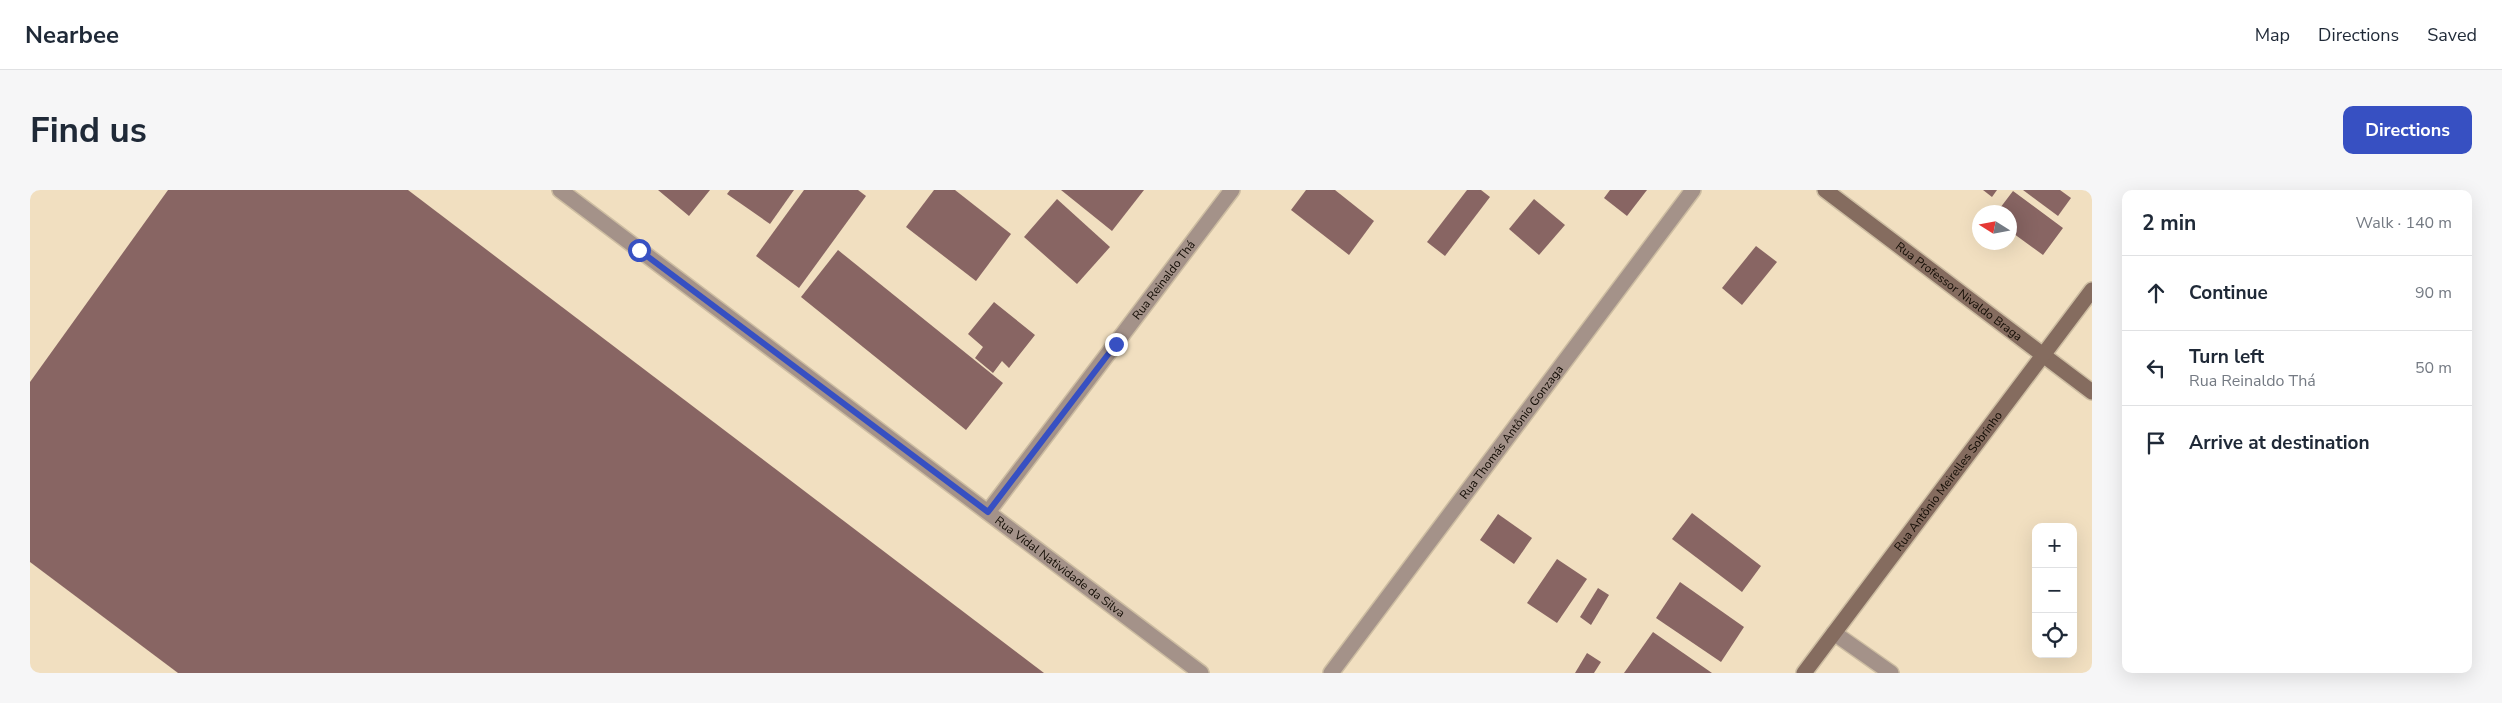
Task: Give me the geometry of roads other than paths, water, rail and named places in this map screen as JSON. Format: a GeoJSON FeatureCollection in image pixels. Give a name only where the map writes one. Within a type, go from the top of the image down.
{"type":"FeatureCollection","features":[{"type":"Feature","properties":{"kind":"street","name":"Rua Vidal Natividade da Silva"},"geometry":{"type":"LineString","coordinates":[[560,190],[1200,673]]}},
{"type":"Feature","properties":{"kind":"street","name":"Rua Reinaldo Thá"},"geometry":{"type":"LineString","coordinates":[[988,512],[1232,190]]}},
{"type":"Feature","properties":{"kind":"street","name":"Rua Thomás Antônio Gonzaga"},"geometry":{"type":"LineString","coordinates":[[1331,673],[1693,190]]}},
{"type":"Feature","properties":{"kind":"street","name":"Rua Professor Nivaldo Braga"},"geometry":{"type":"LineString","coordinates":[[1825,190],[2092,392]]}},
{"type":"Feature","properties":{"kind":"street","name":"Rua Antônio Meirelles Sobrinho"},"geometry":{"type":"LineString","coordinates":[[1804,673],[2092,290]]}},
{"type":"Feature","properties":{"kind":"street"},"geometry":{"type":"LineString","coordinates":[[1834,633],[1891,673]]}}]}
